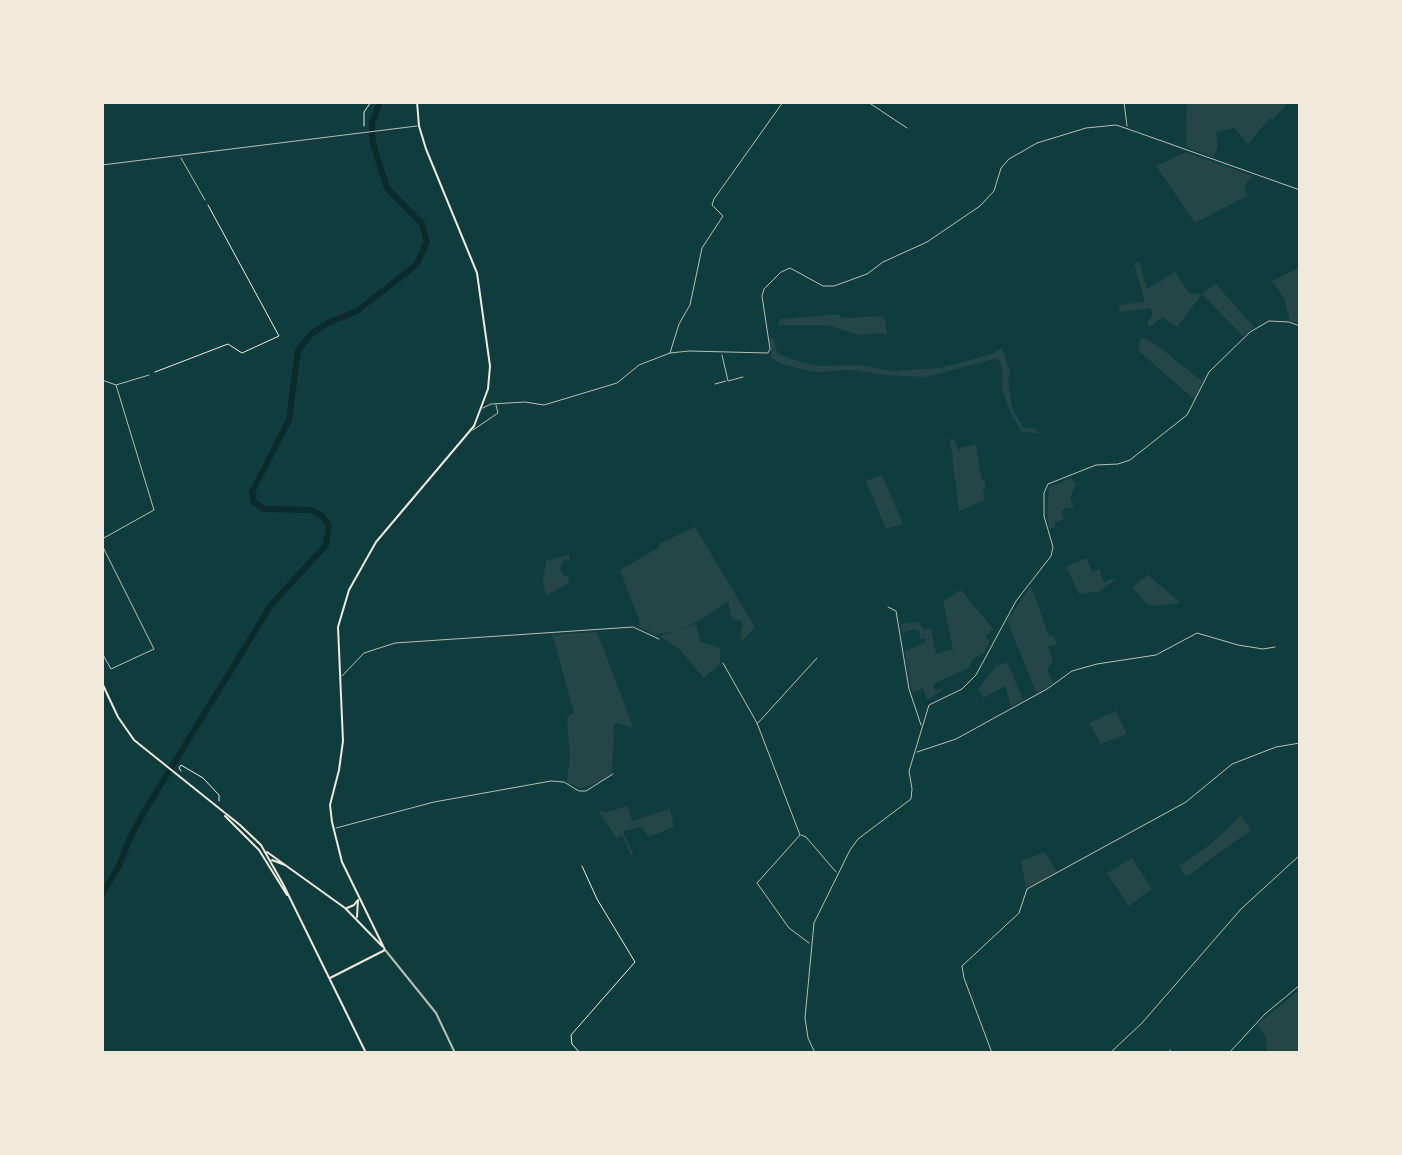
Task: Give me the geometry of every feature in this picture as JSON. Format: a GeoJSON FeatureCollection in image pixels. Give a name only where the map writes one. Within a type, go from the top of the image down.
{"type":"FeatureCollection","features":[{"type":"Feature","properties":{"kind":"main road"},"geometry":{"type":"LineString","coordinates":[[385,950],[342,862],[333,829],[330,805],[343,741],[338,627],[349,590],[366,557],[470,432],[483,408],[490,366],[481,288],[419,126],[417,102]]}},
{"type":"Feature","properties":{"kind":"main road"},"geometry":{"type":"LineString","coordinates":[[102,683],[130,736],[240,825],[265,851],[359,919],[385,950]]}},
{"type":"Feature","properties":{"kind":"main road"},"geometry":{"type":"LineString","coordinates":[[223,813],[270,860],[287,866]]}},
{"type":"Feature","properties":{"kind":"main road"},"geometry":{"type":"LineString","coordinates":[[259,850],[290,900]]}},
{"type":"Feature","properties":{"kind":"main road"},"geometry":{"type":"LineString","coordinates":[[265,851],[366,1053]]}},
{"type":"Feature","properties":{"kind":"main road"},"geometry":{"type":"LineString","coordinates":[[277,872],[280,866],[287,866]]}},
{"type":"Feature","properties":{"kind":"main road"},"geometry":{"type":"LineString","coordinates":[[345,908],[354,905],[358,896]]}},
{"type":"Feature","properties":{"kind":"main road"},"geometry":{"type":"LineString","coordinates":[[358,896],[359,919]]}},
{"type":"Feature","properties":{"kind":"main road"},"geometry":{"type":"LineString","coordinates":[[359,919],[365,917],[366,911]]}},
{"type":"Feature","properties":{"kind":"main road"},"geometry":{"type":"LineString","coordinates":[[329,978],[385,950]]}},
{"type":"Feature","properties":{"kind":"street"},"geometry":{"type":"LineString","coordinates":[[670,353],[679,324],[690,305],[702,248],[723,216],[712,205],[714,199],[783,102]]}},
{"type":"Feature","properties":{"kind":"street"},"geometry":{"type":"LineString","coordinates":[[868,102],[907,128]]}},
{"type":"Feature","properties":{"kind":"street"},"geometry":{"type":"LineString","coordinates":[[1124,102],[1126,128]]}},
{"type":"Feature","properties":{"kind":"street"},"geometry":{"type":"LineString","coordinates":[[483,408],[525,402],[544,405],[617,383],[639,365],[670,353],[768,353],[770,349],[762,296],[764,289],[781,272],[790,268],[823,286],[852,280],[927,242],[980,206],[994,191],[1001,168],[1024,149],[1086,128],[1116,125],[1300,190]]}},
{"type":"Feature","properties":{"kind":"street"},"geometry":{"type":"LineString","coordinates":[[102,165],[419,126]]}},
{"type":"Feature","properties":{"kind":"street"},"geometry":{"type":"LineString","coordinates":[[181,156],[205,200]]}},
{"type":"Feature","properties":{"kind":"street"},"geometry":{"type":"LineString","coordinates":[[815,1053],[808,1038],[805,1018],[814,923],[858,839],[911,799],[909,771],[929,705],[962,689],[976,675],[1016,601],[1051,556],[1053,547],[1044,516],[1044,493],[1048,484],[1096,465],[1130,460],[1187,415],[1209,372],[1250,332],[1269,321],[1300,326]]}},
{"type":"Feature","properties":{"kind":"street"},"geometry":{"type":"LineString","coordinates":[[722,352],[728,381]]}},
{"type":"Feature","properties":{"kind":"street"},"geometry":{"type":"LineString","coordinates":[[102,380],[116,385],[149,375]]}},
{"type":"Feature","properties":{"kind":"street"},"geometry":{"type":"LineString","coordinates":[[715,384],[743,377]]}},
{"type":"Feature","properties":{"kind":"street"},"geometry":{"type":"LineString","coordinates":[[102,539],[150,515],[154,509],[116,385]]}},
{"type":"Feature","properties":{"kind":"street"},"geometry":{"type":"LineString","coordinates":[[470,432],[498,413],[496,404]]}},
{"type":"Feature","properties":{"kind":"street"},"geometry":{"type":"LineString","coordinates":[[102,545],[154,649],[111,669],[102,653]]}},
{"type":"Feature","properties":{"kind":"street"},"geometry":{"type":"LineString","coordinates":[[888,607],[896,611],[909,689],[921,727]]}},
{"type":"Feature","properties":{"kind":"street"},"geometry":{"type":"LineString","coordinates":[[340,678],[364,653],[395,643],[633,627],[659,639]]}},
{"type":"Feature","properties":{"kind":"street"},"geometry":{"type":"LineString","coordinates":[[914,753],[956,739],[1078,669],[1156,655],[1197,633],[1238,645],[1263,649],[1275,647]]}},
{"type":"Feature","properties":{"kind":"street"},"geometry":{"type":"LineString","coordinates":[[757,724],[817,658]]}},
{"type":"Feature","properties":{"kind":"street"},"geometry":{"type":"LineString","coordinates":[[723,663],[757,724],[800,835]]}},
{"type":"Feature","properties":{"kind":"street"},"geometry":{"type":"LineString","coordinates":[[992,1053],[962,966],[1019,913],[1027,889],[1186,802],[1232,764],[1276,747],[1300,743]]}},
{"type":"Feature","properties":{"kind":"street"},"geometry":{"type":"LineString","coordinates":[[333,829],[434,802],[551,781],[564,782],[579,791],[586,791],[613,774]]}},
{"type":"Feature","properties":{"kind":"street"},"geometry":{"type":"LineString","coordinates":[[800,835],[806,837],[837,874]]}},
{"type":"Feature","properties":{"kind":"street"},"geometry":{"type":"LineString","coordinates":[[800,835],[757,883],[789,928],[810,945]]}},
{"type":"Feature","properties":{"kind":"street"},"geometry":{"type":"LineString","coordinates":[[1111,1052],[1142,1023],[1242,908],[1300,855]]}},
{"type":"Feature","properties":{"kind":"street"},"geometry":{"type":"LineString","coordinates":[[385,950],[435,1012],[455,1053]]}},
{"type":"Feature","properties":{"kind":"street"},"geometry":{"type":"LineString","coordinates":[[1231,1052],[1265,1014],[1300,985]]}},
{"type":"Feature","properties":{"kind":"path"},"geometry":{"type":"LineString","coordinates":[[365,133],[364,112],[371,102]]}},
{"type":"Feature","properties":{"kind":"path"},"geometry":{"type":"LineString","coordinates":[[149,375],[228,344],[242,353],[279,336],[205,200]]}},
{"type":"Feature","properties":{"kind":"path"},"geometry":{"type":"LineString","coordinates":[[179,774],[182,774],[181,765],[203,778],[219,795],[220,805]]}},
{"type":"Feature","properties":{"kind":"path"},"geometry":{"type":"LineString","coordinates":[[580,1053],[572,1044],[571,1035],[635,963],[597,899],[582,866]]}},
{"type":"Feature","properties":{"kind":"shaded area"},"geometry":{"type":"Polygon","coordinates":[[[1187,102],[1289,102],[1273,119],[1270,118],[1248,144],[1234,128],[1216,132],[1218,147],[1213,157],[1186,147],[1187,102]]]}},
{"type":"Feature","properties":{"kind":"shaded area"},"geometry":{"type":"Polygon","coordinates":[[[1186,152],[1252,176],[1244,186],[1247,196],[1195,223],[1156,166],[1186,152]]]}},
{"type":"Feature","properties":{"kind":"shaded area"},"geometry":{"type":"Polygon","coordinates":[[[1139,262],[1147,289],[1175,272],[1189,293],[1202,294],[1177,327],[1163,317],[1150,327],[1147,323],[1153,314],[1150,308],[1120,312],[1119,305],[1145,302],[1134,263],[1139,262]]]}},
{"type":"Feature","properties":{"kind":"shaded area"},"geometry":{"type":"Polygon","coordinates":[[[1300,267],[1300,323],[1290,321],[1284,298],[1272,281],[1300,267]]]}},
{"type":"Feature","properties":{"kind":"shaded area"},"geometry":{"type":"Polygon","coordinates":[[[1216,284],[1254,327],[1243,336],[1202,294],[1216,284]]]}},
{"type":"Feature","properties":{"kind":"shaded area"},"geometry":{"type":"Polygon","coordinates":[[[830,315],[842,318],[884,316],[887,334],[860,335],[827,325],[778,325],[780,319],[830,315]]]}},
{"type":"Feature","properties":{"kind":"shaded area"},"geometry":{"type":"Polygon","coordinates":[[[1142,337],[1202,381],[1195,400],[1141,353],[1138,347],[1142,337]]]}},
{"type":"Feature","properties":{"kind":"shaded area"},"geometry":{"type":"Polygon","coordinates":[[[770,338],[773,338],[778,354],[804,363],[819,366],[859,365],[891,371],[940,368],[992,354],[1002,348],[1010,373],[1008,381],[1012,408],[1023,427],[1037,429],[1037,433],[1022,432],[1010,412],[1002,389],[1003,373],[998,358],[926,377],[854,370],[814,372],[784,365],[771,358],[770,338]]]}},
{"type":"Feature","properties":{"kind":"shaded area"},"geometry":{"type":"Polygon","coordinates":[[[950,439],[954,439],[959,452],[960,448],[976,444],[981,478],[986,488],[983,489],[985,500],[959,511],[950,439]]]}},
{"type":"Feature","properties":{"kind":"shaded area"},"geometry":{"type":"Polygon","coordinates":[[[882,475],[903,524],[886,529],[866,481],[882,475]]]}},
{"type":"Feature","properties":{"kind":"shaded area"},"geometry":{"type":"Polygon","coordinates":[[[1071,478],[1076,485],[1070,497],[1074,508],[1065,508],[1061,512],[1064,519],[1055,522],[1055,527],[1049,529],[1049,488],[1071,478]]]}},
{"type":"Feature","properties":{"kind":"shaded area"},"geometry":{"type":"Polygon","coordinates":[[[695,527],[755,627],[742,641],[740,634],[743,626],[741,621],[732,619],[728,601],[701,620],[678,630],[656,635],[638,626],[640,622],[620,570],[660,547],[659,544],[695,527]]]}},
{"type":"Feature","properties":{"kind":"shaded area"},"geometry":{"type":"Polygon","coordinates":[[[569,554],[570,560],[563,561],[560,568],[563,575],[569,577],[568,584],[546,595],[543,582],[546,561],[569,554]]]}},
{"type":"Feature","properties":{"kind":"shaded area"},"geometry":{"type":"Polygon","coordinates":[[[1087,558],[1092,572],[1099,569],[1104,582],[1118,577],[1100,591],[1079,594],[1066,566],[1087,558]]]}},
{"type":"Feature","properties":{"kind":"shaded area"},"geometry":{"type":"Polygon","coordinates":[[[1148,575],[1181,603],[1149,606],[1132,587],[1148,575]]]}},
{"type":"Feature","properties":{"kind":"shaded area"},"geometry":{"type":"Polygon","coordinates":[[[1031,586],[1049,636],[1053,635],[1057,644],[1048,647],[1053,662],[1047,669],[1053,683],[1037,694],[1007,621],[1031,586]]]}},
{"type":"Feature","properties":{"kind":"shaded area"},"geometry":{"type":"Polygon","coordinates":[[[961,590],[993,629],[985,637],[989,641],[984,653],[973,659],[969,668],[933,684],[935,691],[943,690],[927,700],[923,688],[912,693],[905,651],[926,642],[926,638],[921,639],[919,631],[914,629],[903,636],[901,624],[919,622],[923,629],[931,629],[936,654],[953,649],[943,601],[961,590]]]}},
{"type":"Feature","properties":{"kind":"shaded area"},"geometry":{"type":"Polygon","coordinates":[[[696,624],[701,642],[720,648],[720,664],[704,678],[680,650],[660,636],[696,624]]]}},
{"type":"Feature","properties":{"kind":"shaded area"},"geometry":{"type":"Polygon","coordinates":[[[597,632],[633,727],[614,723],[612,774],[580,788],[567,782],[570,757],[567,717],[574,713],[552,633],[556,636],[597,632]]]}},
{"type":"Feature","properties":{"kind":"shaded area"},"geometry":{"type":"Polygon","coordinates":[[[1007,662],[1023,700],[1011,706],[1005,686],[983,698],[978,689],[998,664],[1007,662]]]}},
{"type":"Feature","properties":{"kind":"shaded area"},"geometry":{"type":"Polygon","coordinates":[[[1116,711],[1127,734],[1101,744],[1089,723],[1116,711]]]}},
{"type":"Feature","properties":{"kind":"shaded area"},"geometry":{"type":"Polygon","coordinates":[[[627,806],[632,821],[670,809],[674,827],[648,837],[643,827],[623,831],[631,855],[622,835],[617,839],[598,810],[608,812],[627,806]]]}},
{"type":"Feature","properties":{"kind":"shaded area"},"geometry":{"type":"Polygon","coordinates":[[[1241,815],[1251,830],[1186,877],[1179,866],[1212,843],[1241,815]]]}},
{"type":"Feature","properties":{"kind":"shaded area"},"geometry":{"type":"Polygon","coordinates":[[[1045,852],[1057,873],[1026,888],[1021,861],[1045,852]]]}},
{"type":"Feature","properties":{"kind":"shaded area"},"geometry":{"type":"Polygon","coordinates":[[[1132,858],[1152,889],[1129,906],[1107,873],[1132,858]]]}},
{"type":"Feature","properties":{"kind":"shaded area"},"geometry":{"type":"Polygon","coordinates":[[[1300,989],[1300,1053],[1267,1053],[1266,1037],[1257,1025],[1300,989]]]}},
{"type":"Feature","properties":{"kind":"waterway"},"geometry":{"type":"LineString","coordinates":[[102,894],[144,812],[271,605],[326,545],[329,525],[321,515],[310,510],[264,509],[254,502],[252,492],[289,420],[298,350],[311,334],[357,311],[416,265],[427,242],[422,224],[387,188],[373,144],[372,123],[380,102]]}}]}
